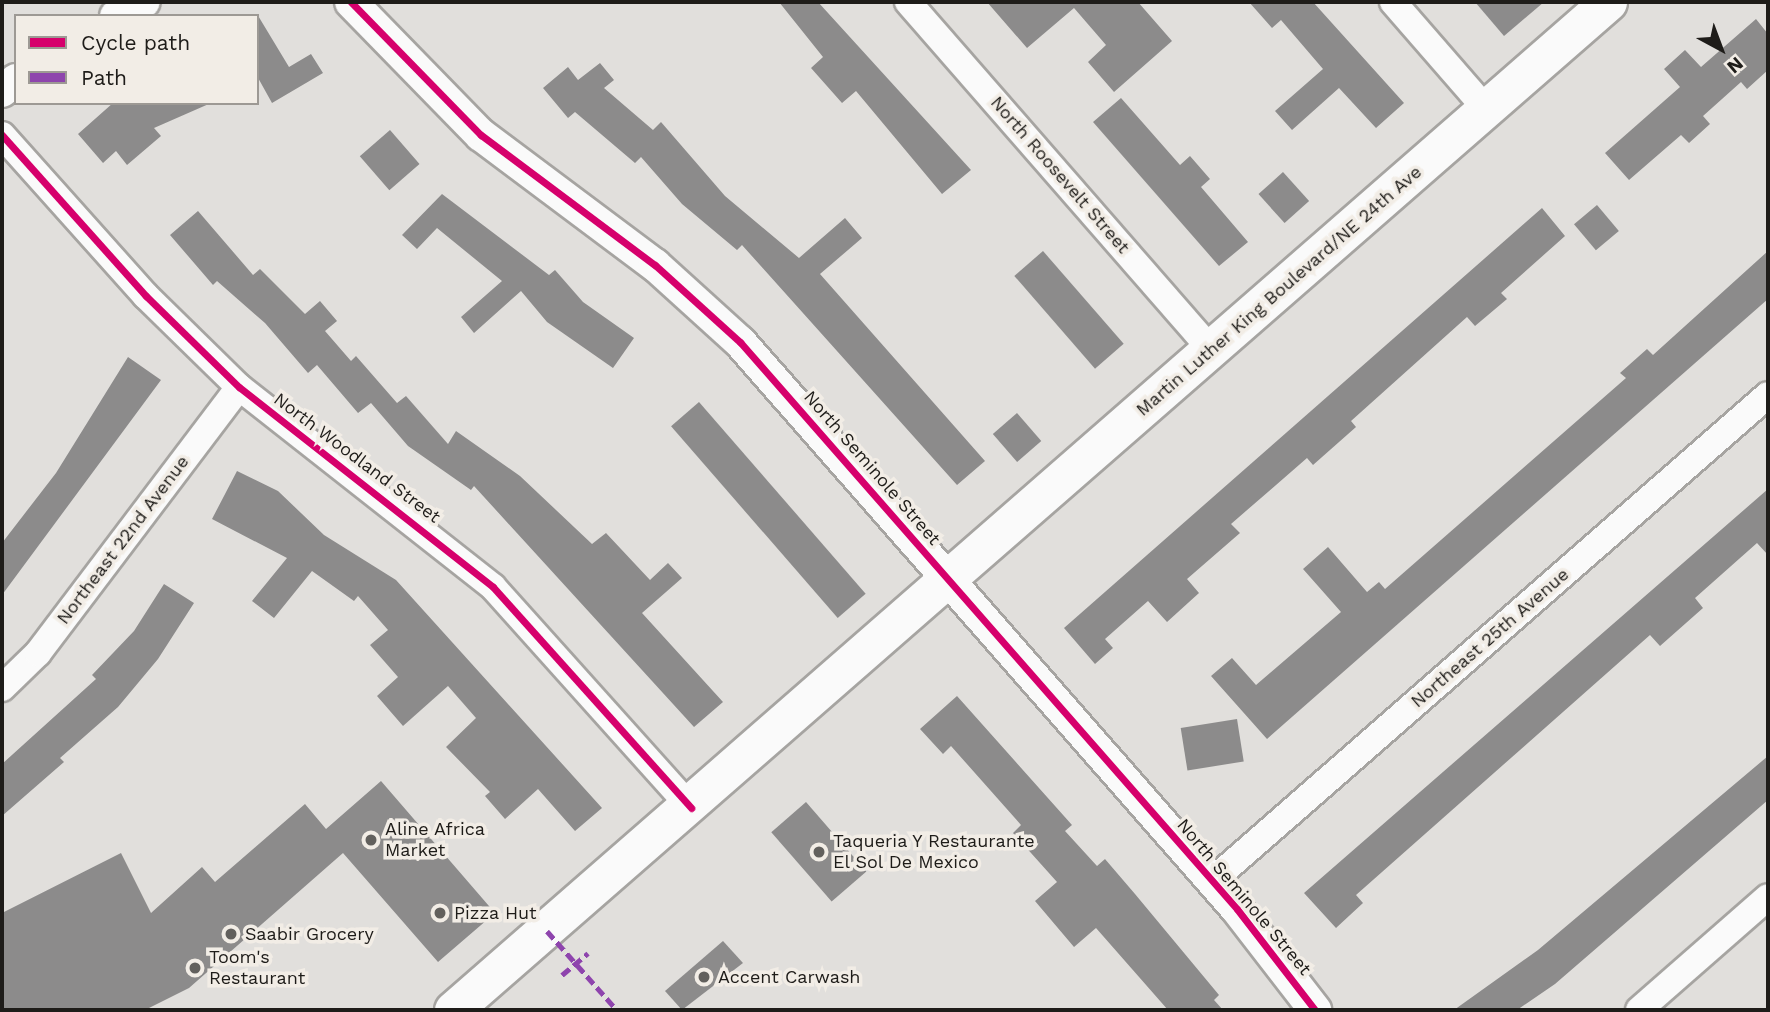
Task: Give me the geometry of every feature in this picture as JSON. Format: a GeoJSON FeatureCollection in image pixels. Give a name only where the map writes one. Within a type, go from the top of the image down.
{"type":"FeatureCollection","features":[{"type":"Feature","properties":{"kind":"main road","name":"Martin Luther King Boulevard/NE 24th Ave"},"geometry":{"type":"LineString","coordinates":[[453,1010],[691,807],[1608,2]]}},
{"type":"Feature","properties":{"kind":"street"},"geometry":{"type":"LineString","coordinates":[[120,14],[144,2]]}},
{"type":"Feature","properties":{"kind":"street","name":"North Seminole Street"},"geometry":{"type":"LineString","coordinates":[[351,2],[481,135],[655,265],[740,342],[1212,881],[1315,1010]]}},
{"type":"Feature","properties":{"kind":"street","name":"North Roosevelt Street"},"geometry":{"type":"LineString","coordinates":[[908,2],[1211,349]]}},
{"type":"Feature","properties":{"kind":"street"},"geometry":{"type":"LineString","coordinates":[[1393,2],[1486,109]]}},
{"type":"Feature","properties":{"kind":"street","name":"North Woodland Street"},"geometry":{"type":"LineString","coordinates":[[2,135],[121,269],[239,387],[458,554],[691,807]]}},
{"type":"Feature","properties":{"kind":"street","name":"Northeast 22nd Avenue"},"geometry":{"type":"LineString","coordinates":[[2,688],[38,653],[239,387]]}},
{"type":"Feature","properties":{"kind":"street","name":"Northeast 25th Avenue"},"geometry":{"type":"LineString","coordinates":[[1212,881],[1768,395]]}},
{"type":"Feature","properties":{"kind":"street"},"geometry":{"type":"LineString","coordinates":[[1639,1010],[1768,897]]}},
{"type":"Feature","properties":{"kind":"building"},"geometry":{"type":"Polygon","coordinates":[[[779,2],[818,2],[971,170],[942,194],[856,91],[842,103],[811,68],[823,57],[779,2]]]}},
{"type":"Feature","properties":{"kind":"building"},"geometry":{"type":"Polygon","coordinates":[[[987,2],[1138,2],[1172,41],[1114,92],[1088,62],[1106,45],[1074,8],[1027,48],[987,2]]]}},
{"type":"Feature","properties":{"kind":"building"},"geometry":{"type":"Polygon","coordinates":[[[1249,2],[1313,2],[1404,103],[1376,128],[1339,88],[1292,130],[1275,111],[1323,69],[1281,20],[1272,28],[1249,2]]]}},
{"type":"Feature","properties":{"kind":"building"},"geometry":{"type":"Polygon","coordinates":[[[1475,2],[1544,2],[1504,36],[1475,2]]]}},
{"type":"Feature","properties":{"kind":"building"},"geometry":{"type":"Polygon","coordinates":[[[259,17],[289,67],[311,54],[323,73],[272,103],[259,80],[259,17]]]}},
{"type":"Feature","properties":{"kind":"building"},"geometry":{"type":"Polygon","coordinates":[[[1756,19],[1768,34],[1768,70],[1747,89],[1741,82],[1703,116],[1710,124],[1689,143],[1681,135],[1629,180],[1605,153],[1680,87],[1664,69],[1685,50],[1701,67],[1756,19]]]}},
{"type":"Feature","properties":{"kind":"building"},"geometry":{"type":"Polygon","coordinates":[[[600,63],[614,80],[604,88],[653,130],[661,122],[725,196],[799,258],[845,218],[862,238],[820,274],[985,461],[957,485],[742,245],[737,250],[682,204],[641,157],[635,163],[575,112],[568,118],[543,88],[568,67],[578,80],[600,63]]]}},
{"type":"Feature","properties":{"kind":"building"},"geometry":{"type":"Polygon","coordinates":[[[1121,98],[1180,165],[1190,156],[1210,179],[1201,187],[1248,242],[1219,266],[1093,122],[1121,98]]]}},
{"type":"Feature","properties":{"kind":"building"},"geometry":{"type":"Polygon","coordinates":[[[111,105],[206,105],[154,128],[161,136],[127,165],[116,151],[103,163],[78,134],[111,105]]]}},
{"type":"Feature","properties":{"kind":"building"},"geometry":{"type":"Polygon","coordinates":[[[390,130],[420,164],[389,190],[360,156],[390,130]]]}},
{"type":"Feature","properties":{"kind":"building"},"geometry":{"type":"Polygon","coordinates":[[[1283,172],[1309,201],[1285,223],[1258,194],[1283,172]]]}},
{"type":"Feature","properties":{"kind":"building"},"geometry":{"type":"Polygon","coordinates":[[[442,194],[549,275],[555,270],[583,302],[634,338],[613,368],[547,322],[521,291],[474,333],[461,317],[502,281],[437,228],[417,249],[402,235],[442,194]]]}},
{"type":"Feature","properties":{"kind":"building"},"geometry":{"type":"Polygon","coordinates":[[[1597,205],[1619,231],[1596,250],[1574,224],[1597,205]]]}},
{"type":"Feature","properties":{"kind":"building"},"geometry":{"type":"Polygon","coordinates":[[[1542,208],[1565,236],[1501,293],[1507,299],[1475,326],[1467,317],[1351,421],[1356,427],[1313,465],[1307,458],[1231,524],[1240,533],[1187,579],[1199,593],[1167,622],[1148,601],[1105,639],[1113,648],[1095,664],[1064,628],[1542,208]]]}},
{"type":"Feature","properties":{"kind":"building"},"geometry":{"type":"Polygon","coordinates":[[[198,211],[253,275],[260,269],[305,314],[320,301],[337,321],[325,331],[351,361],[356,356],[397,403],[406,396],[448,444],[456,431],[520,476],[592,544],[606,533],[650,580],[668,563],[682,578],[642,613],[723,702],[694,727],[474,486],[471,490],[408,446],[371,403],[358,413],[317,365],[308,373],[265,323],[217,281],[213,285],[170,235],[198,211]]]}},
{"type":"Feature","properties":{"kind":"building"},"geometry":{"type":"Polygon","coordinates":[[[1043,251],[1124,344],[1095,369],[1014,276],[1043,251]]]}},
{"type":"Feature","properties":{"kind":"building"},"geometry":{"type":"Polygon","coordinates":[[[1768,251],[1768,299],[1267,739],[1211,676],[1232,658],[1256,685],[1341,612],[1303,569],[1328,547],[1367,592],[1379,582],[1385,589],[1626,378],[1620,373],[1647,349],[1653,355],[1768,251]]]}},
{"type":"Feature","properties":{"kind":"building"},"geometry":{"type":"Polygon","coordinates":[[[128,357],[161,380],[2,595],[2,543],[56,473],[128,357]]]}},
{"type":"Feature","properties":{"kind":"building"},"geometry":{"type":"Polygon","coordinates":[[[699,402],[866,594],[838,618],[671,426],[699,402]]]}},
{"type":"Feature","properties":{"kind":"building"},"geometry":{"type":"Polygon","coordinates":[[[1017,413],[1041,441],[1017,462],[993,434],[1017,413]]]}},
{"type":"Feature","properties":{"kind":"building"},"geometry":{"type":"Polygon","coordinates":[[[237,471],[278,491],[324,535],[396,580],[602,808],[575,831],[538,789],[505,819],[485,796],[490,792],[446,747],[476,718],[448,686],[403,726],[377,696],[398,677],[370,645],[388,630],[358,596],[354,601],[312,571],[274,618],[252,601],[287,558],[212,519],[237,471]]]}},
{"type":"Feature","properties":{"kind":"building"},"geometry":{"type":"Polygon","coordinates":[[[1768,489],[1768,555],[1757,543],[1695,598],[1703,608],[1660,646],[1650,635],[1356,895],[1363,903],[1336,928],[1304,893],[1768,489]]]}},
{"type":"Feature","properties":{"kind":"building"},"geometry":{"type":"Polygon","coordinates":[[[164,584],[194,603],[158,659],[118,707],[60,758],[64,762],[2,816],[2,764],[96,679],[92,675],[134,631],[164,584]]]}},
{"type":"Feature","properties":{"kind":"building"},"geometry":{"type":"Polygon","coordinates":[[[957,696],[1072,825],[1065,831],[1097,866],[1105,859],[1135,894],[1219,995],[1214,1000],[1223,1010],[1168,1010],[1096,928],[1074,947],[1035,901],[1057,882],[1013,833],[1021,825],[951,746],[943,754],[920,729],[957,696]]]}},
{"type":"Feature","properties":{"kind":"building"},"geometry":{"type":"Polygon","coordinates":[[[1237,719],[1244,761],[1187,770],[1181,728],[1237,719]]]}},
{"type":"Feature","properties":{"kind":"building"},"geometry":{"type":"Polygon","coordinates":[[[1768,756],[1768,800],[1555,984],[1517,1010],[1454,1010],[1538,950],[1768,756]]]}},
{"type":"Feature","properties":{"kind":"building"},"geometry":{"type":"Polygon","coordinates":[[[381,781],[495,913],[438,962],[343,853],[189,988],[145,1010],[2,1010],[2,913],[121,853],[151,913],[202,867],[215,882],[305,804],[326,829],[381,781]]]}},
{"type":"Feature","properties":{"kind":"building","name":"Taqueria Y Restaurante El Sol De Mexico"},"geometry":{"type":"Polygon","coordinates":[[[806,802],[866,871],[832,902],[771,832],[806,802]]]}},
{"type":"Feature","properties":{"kind":"building","name":"Accent Carwash"},"geometry":{"type":"Polygon","coordinates":[[[723,941],[743,963],[682,1010],[665,991],[723,941]]]}},
{"type":"Feature","properties":{"kind":"marked path"},"geometry":{"type":"LineString","coordinates":[[547,931],[617,1010]]}},
{"type":"Feature","properties":{"kind":"marked path"},"geometry":{"type":"LineString","coordinates":[[562,975],[588,953]]}},
{"type":"Feature","properties":{"kind":"cycle path"},"geometry":{"type":"LineString","coordinates":[[351,2],[481,135],[655,265],[740,342],[1237,909],[1315,1010]]}},
{"type":"Feature","properties":{"kind":"cycle path"},"geometry":{"type":"LineString","coordinates":[[2,135],[146,296],[239,387],[493,587],[691,808]]}},
{"type":"Feature","properties":{"kind":"place","name":"Aline Africa Market"},"geometry":{"type":"Point","coordinates":[371,840]}},
{"type":"Feature","properties":{"kind":"place","name":"Taqueria Y Restaurante El Sol De Mexico"},"geometry":{"type":"Point","coordinates":[819,852]}},
{"type":"Feature","properties":{"kind":"place","name":"Pizza Hut"},"geometry":{"type":"Point","coordinates":[440,913]}},
{"type":"Feature","properties":{"kind":"place","name":"Saabir Grocery"},"geometry":{"type":"Point","coordinates":[231,934]}},
{"type":"Feature","properties":{"kind":"place","name":"Toom's Restaurant"},"geometry":{"type":"Point","coordinates":[195,968]}},
{"type":"Feature","properties":{"kind":"place","name":"Accent Carwash"},"geometry":{"type":"Point","coordinates":[704,977]}}]}
